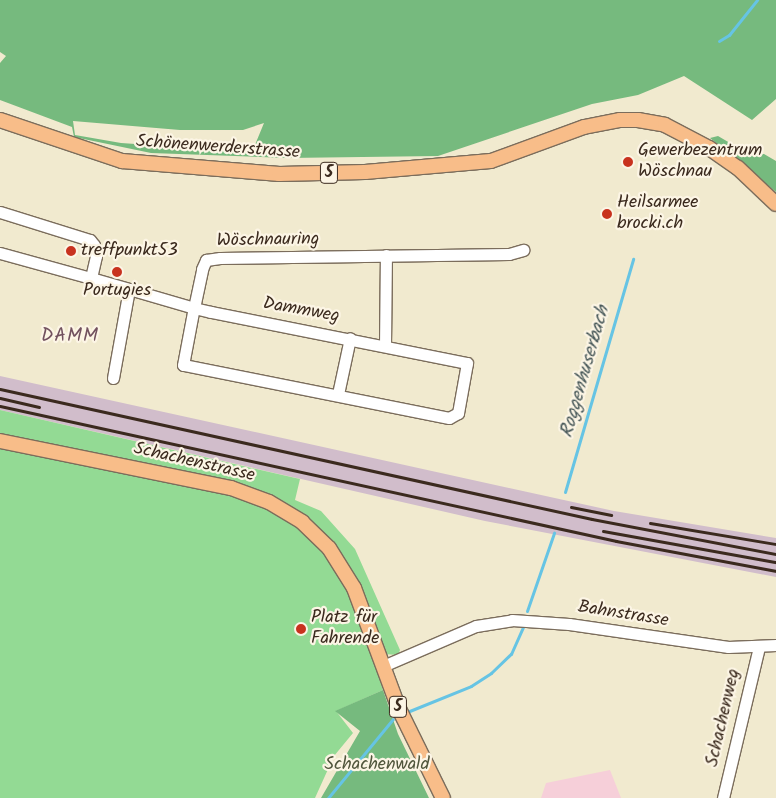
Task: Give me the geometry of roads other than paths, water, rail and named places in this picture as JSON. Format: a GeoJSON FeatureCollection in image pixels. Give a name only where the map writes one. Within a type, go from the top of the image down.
{"type":"FeatureCollection","features":[{"type":"Feature","properties":{"kind":"main road","name":"Schönenwerderstrasse"},"geometry":{"type":"LineString","coordinates":[[0,120],[122,160],[279,174],[365,172],[491,161],[584,127],[620,120],[665,125],[724,157],[776,204]]}},
{"type":"Feature","properties":{"kind":"main road","name":"Schachenstrasse"},"geometry":{"type":"LineString","coordinates":[[0,441],[231,488],[284,510],[313,531],[338,561],[360,602],[415,748],[443,798]]}},
{"type":"Feature","properties":{"kind":"street"},"geometry":{"type":"LineString","coordinates":[[0,212],[90,240],[94,245],[96,256],[90,278]]}},
{"type":"Feature","properties":{"kind":"street","name":"Wöschnauring"},"geometry":{"type":"LineString","coordinates":[[467,363],[458,413],[449,418],[338,394],[183,365],[206,260],[509,254],[523,250]]}},
{"type":"Feature","properties":{"kind":"street","name":"Dammweg"},"geometry":{"type":"LineString","coordinates":[[0,253],[194,308],[467,363]]}},
{"type":"Feature","properties":{"kind":"street"},"geometry":{"type":"LineString","coordinates":[[385,346],[386,255]]}},
{"type":"Feature","properties":{"kind":"street"},"geometry":{"type":"LineString","coordinates":[[113,378],[130,289]]}},
{"type":"Feature","properties":{"kind":"street"},"geometry":{"type":"LineString","coordinates":[[338,394],[350,338]]}},
{"type":"Feature","properties":{"kind":"street","name":"Bahnstrasse"},"geometry":{"type":"LineString","coordinates":[[383,666],[466,630],[494,622],[535,620],[683,642],[759,647],[776,645]]}},
{"type":"Feature","properties":{"kind":"street","name":"Schachenweg"},"geometry":{"type":"LineString","coordinates":[[723,798],[759,647]]}},
{"type":"Feature","properties":{"kind":"waterway","name":"Roggenhuserbach"},"geometry":{"type":"LineString","coordinates":[[719,41],[729,35],[757,0]]}},
{"type":"Feature","properties":{"kind":"waterway","name":"Roggenhuserbach"},"geometry":{"type":"LineString","coordinates":[[565,492],[633,259]]}},
{"type":"Feature","properties":{"kind":"waterway","name":"Roggenhuserbach"},"geometry":{"type":"LineString","coordinates":[[527,611],[554,533]]}},
{"type":"Feature","properties":{"kind":"waterway","name":"Roggenhuserbach"},"geometry":{"type":"LineString","coordinates":[[407,712],[471,686],[491,673],[511,654],[523,627]]}},
{"type":"Feature","properties":{"kind":"waterway","name":"Roggenhuserbach"},"geometry":{"type":"LineString","coordinates":[[328,798],[393,719]]}},
{"type":"Feature","properties":{"kind":"railway"},"geometry":{"type":"LineString","coordinates":[[0,389],[592,519],[776,554]]}},
{"type":"Feature","properties":{"kind":"railway"},"geometry":{"type":"LineString","coordinates":[[0,398],[39,407]]}},
{"type":"Feature","properties":{"kind":"railway"},"geometry":{"type":"LineString","coordinates":[[0,406],[616,541],[776,571]]}},
{"type":"Feature","properties":{"kind":"railway"},"geometry":{"type":"LineString","coordinates":[[571,507],[611,515]]}},
{"type":"Feature","properties":{"kind":"railway"},"geometry":{"type":"LineString","coordinates":[[650,523],[776,544]]}},
{"type":"Feature","properties":{"kind":"railway"},"geometry":{"type":"LineString","coordinates":[[603,531],[776,562]]}},
{"type":"Feature","properties":{"kind":"place","name":"Gewerbezentrum Wöschnau"},"geometry":{"type":"Point","coordinates":[628,162]}},
{"type":"Feature","properties":{"kind":"place","name":"Heilsarmee brocki.ch"},"geometry":{"type":"Point","coordinates":[607,214]}},
{"type":"Feature","properties":{"kind":"place","name":"treffpunkt53"},"geometry":{"type":"Point","coordinates":[71,251]}},
{"type":"Feature","properties":{"kind":"place","name":"Portugies"},"geometry":{"type":"Point","coordinates":[117,272]}},
{"type":"Feature","properties":{"kind":"place","name":"Platz für Fahrende"},"geometry":{"type":"Point","coordinates":[301,629]}},
{"type":"Feature","properties":{"kind":"district","name":"DAMM"},"geometry":{"type":"Point","coordinates":[70,337]}},
{"type":"Feature","properties":{"kind":"park label","name":"Schachenwald"},"geometry":{"type":"Point","coordinates":[377,765]}}]}
